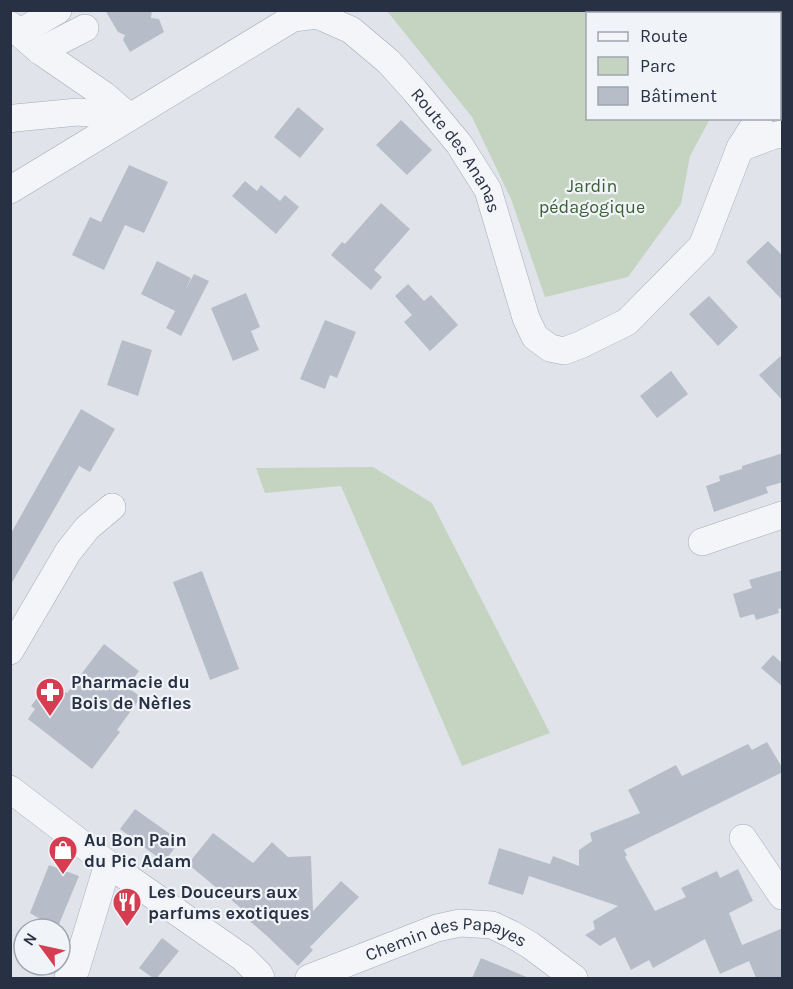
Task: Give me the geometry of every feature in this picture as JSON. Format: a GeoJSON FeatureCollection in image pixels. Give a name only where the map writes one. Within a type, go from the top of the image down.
{"type":"FeatureCollection","features":[{"type":"Feature","properties":{"kind":"street"},"geometry":{"type":"LineString","coordinates":[[58,10],[15,29],[40,51],[104,95],[129,117]]}},
{"type":"Feature","properties":{"kind":"street","name":"Route des Ananas"},"geometry":{"type":"LineString","coordinates":[[10,190],[293,18],[318,13],[351,30],[389,62],[459,144],[488,190],[526,318],[535,337],[550,348],[564,351],[627,322],[702,246],[740,148],[758,120]]}},
{"type":"Feature","properties":{"kind":"street"},"geometry":{"type":"LineString","coordinates":[[40,51],[85,28]]}},
{"type":"Feature","properties":{"kind":"street"},"geometry":{"type":"LineString","coordinates":[[10,119],[78,112],[129,117]]}},
{"type":"Feature","properties":{"kind":"street"},"geometry":{"type":"LineString","coordinates":[[740,148],[783,134]]}},
{"type":"Feature","properties":{"kind":"street"},"geometry":{"type":"LineString","coordinates":[[10,651],[68,552],[87,528],[112,507]]}},
{"type":"Feature","properties":{"kind":"street"},"geometry":{"type":"LineString","coordinates":[[702,543],[783,515]]}},
{"type":"Feature","properties":{"kind":"street"},"geometry":{"type":"LineString","coordinates":[[10,789],[108,864],[243,958],[261,978]]}},
{"type":"Feature","properties":{"kind":"street"},"geometry":{"type":"LineString","coordinates":[[743,838],[783,896]]}},
{"type":"Feature","properties":{"kind":"street"},"geometry":{"type":"LineString","coordinates":[[68,978],[76,969],[108,864]]}},
{"type":"Feature","properties":{"kind":"street","name":"Chemin des Papayes"},"geometry":{"type":"LineString","coordinates":[[309,978],[437,928],[460,923],[492,925],[511,934],[530,945],[574,978]]}},
{"type":"Feature","properties":{"kind":"green space","name":"Jardin pédagogique"},"geometry":{"type":"Polygon","coordinates":[[[387,11],[678,12],[586,12],[586,120],[709,120],[690,156],[681,204],[628,277],[545,297],[511,199],[472,117],[387,11]]]}},
{"type":"Feature","properties":{"kind":"green space"},"geometry":{"type":"Polygon","coordinates":[[[373,467],[432,503],[550,733],[462,766],[341,486],[265,493],[256,468],[373,467]]]}},
{"type":"Feature","properties":{"kind":"building"},"geometry":{"type":"Polygon","coordinates":[[[105,10],[152,10],[151,18],[159,19],[164,32],[130,52],[123,40],[125,35],[118,32],[105,10]]]}},
{"type":"Feature","properties":{"kind":"building"},"geometry":{"type":"Polygon","coordinates":[[[298,107],[324,129],[300,158],[274,137],[298,107]]]}},
{"type":"Feature","properties":{"kind":"building"},"geometry":{"type":"Polygon","coordinates":[[[401,120],[432,150],[407,175],[376,145],[401,120]]]}},
{"type":"Feature","properties":{"kind":"building"},"geometry":{"type":"Polygon","coordinates":[[[129,165],[168,182],[144,233],[125,225],[104,270],[72,255],[90,217],[101,222],[129,165]]]}},
{"type":"Feature","properties":{"kind":"building"},"geometry":{"type":"Polygon","coordinates":[[[245,181],[257,191],[261,185],[280,201],[285,195],[299,207],[276,234],[232,196],[245,181]]]}},
{"type":"Feature","properties":{"kind":"building"},"geometry":{"type":"Polygon","coordinates":[[[381,203],[410,229],[374,270],[382,277],[371,290],[331,255],[342,242],[345,244],[381,203]]]}},
{"type":"Feature","properties":{"kind":"building"},"geometry":{"type":"Polygon","coordinates":[[[768,241],[783,256],[783,301],[746,262],[768,241]]]}},
{"type":"Feature","properties":{"kind":"building"},"geometry":{"type":"Polygon","coordinates":[[[157,261],[191,278],[185,291],[194,274],[209,281],[181,336],[166,328],[175,311],[141,294],[157,261]]]}},
{"type":"Feature","properties":{"kind":"building"},"geometry":{"type":"Polygon","coordinates":[[[408,284],[424,301],[431,295],[458,325],[430,351],[404,322],[412,315],[395,296],[408,284]]]}},
{"type":"Feature","properties":{"kind":"building"},"geometry":{"type":"Polygon","coordinates":[[[246,293],[260,327],[251,331],[259,350],[233,361],[211,308],[246,293]]]}},
{"type":"Feature","properties":{"kind":"building"},"geometry":{"type":"Polygon","coordinates":[[[709,296],[738,327],[718,346],[689,314],[709,296]]]}},
{"type":"Feature","properties":{"kind":"building"},"geometry":{"type":"Polygon","coordinates":[[[325,320],[356,332],[337,378],[330,375],[325,389],[300,379],[325,320]]]}},
{"type":"Feature","properties":{"kind":"building"},"geometry":{"type":"Polygon","coordinates":[[[122,340],[152,350],[138,396],[107,385],[122,340]]]}},
{"type":"Feature","properties":{"kind":"building"},"geometry":{"type":"Polygon","coordinates":[[[783,354],[783,401],[759,375],[783,354]]]}},
{"type":"Feature","properties":{"kind":"building"},"geometry":{"type":"Polygon","coordinates":[[[671,371],[688,394],[657,418],[640,396],[671,371]]]}},
{"type":"Feature","properties":{"kind":"building"},"geometry":{"type":"Polygon","coordinates":[[[81,409],[115,429],[90,472],[79,466],[10,586],[10,535],[81,409]]]}},
{"type":"Feature","properties":{"kind":"building"},"geometry":{"type":"Polygon","coordinates":[[[783,453],[783,482],[766,487],[768,493],[714,512],[706,486],[720,481],[719,476],[742,469],[742,466],[783,453]]]}},
{"type":"Feature","properties":{"kind":"building"},"geometry":{"type":"Polygon","coordinates":[[[783,570],[783,608],[778,609],[779,613],[756,620],[754,614],[740,618],[733,594],[752,588],[749,580],[783,570]]]}},
{"type":"Feature","properties":{"kind":"building"},"geometry":{"type":"Polygon","coordinates":[[[202,571],[239,669],[210,680],[173,582],[202,571]]]}},
{"type":"Feature","properties":{"kind":"building"},"geometry":{"type":"Polygon","coordinates":[[[104,644],[139,671],[127,687],[141,697],[117,730],[120,732],[92,769],[28,719],[35,709],[31,706],[50,681],[67,693],[104,644]]]}},
{"type":"Feature","properties":{"kind":"building"},"geometry":{"type":"Polygon","coordinates":[[[773,655],[783,664],[783,687],[761,668],[773,655]]]}},
{"type":"Feature","properties":{"kind":"building"},"geometry":{"type":"Polygon","coordinates":[[[767,742],[783,772],[624,850],[627,855],[625,857],[655,911],[686,897],[681,888],[717,871],[720,878],[738,869],[753,901],[729,913],[742,945],[783,928],[783,978],[756,978],[749,961],[720,974],[705,939],[653,968],[649,960],[631,970],[615,937],[600,946],[585,935],[595,929],[593,921],[618,906],[529,876],[523,895],[488,884],[499,848],[550,864],[553,856],[579,866],[579,850],[592,841],[590,833],[640,813],[628,790],[676,765],[682,776],[748,744],[752,750],[767,742]]]}},
{"type":"Feature","properties":{"kind":"building"},"geometry":{"type":"Polygon","coordinates":[[[135,809],[180,841],[164,862],[120,829],[135,809]]]}},
{"type":"Feature","properties":{"kind":"building"},"geometry":{"type":"Polygon","coordinates":[[[213,833],[253,863],[272,842],[288,857],[311,856],[313,911],[341,881],[359,897],[310,947],[313,950],[298,966],[245,917],[248,914],[188,864],[213,833]]]}},
{"type":"Feature","properties":{"kind":"building"},"geometry":{"type":"Polygon","coordinates":[[[49,865],[79,876],[62,917],[37,917],[30,913],[49,865]]]}},
{"type":"Feature","properties":{"kind":"building"},"geometry":{"type":"Polygon","coordinates":[[[162,938],[179,951],[157,978],[153,978],[139,968],[162,938]]]}},
{"type":"Feature","properties":{"kind":"building"},"geometry":{"type":"Polygon","coordinates":[[[481,958],[529,978],[472,978],[481,958]]]}},
{"type":"Feature","properties":{"kind":"place","name":"Pharmacie du Bois de Nèfles"},"geometry":{"type":"Point","coordinates":[50,718]}},
{"type":"Feature","properties":{"kind":"place","name":"Au Bon Pain du Pic Adam"},"geometry":{"type":"Point","coordinates":[63,876]}},
{"type":"Feature","properties":{"kind":"place","name":"Les Douceurs aux parfums exotiques"},"geometry":{"type":"Point","coordinates":[127,928]}}]}
